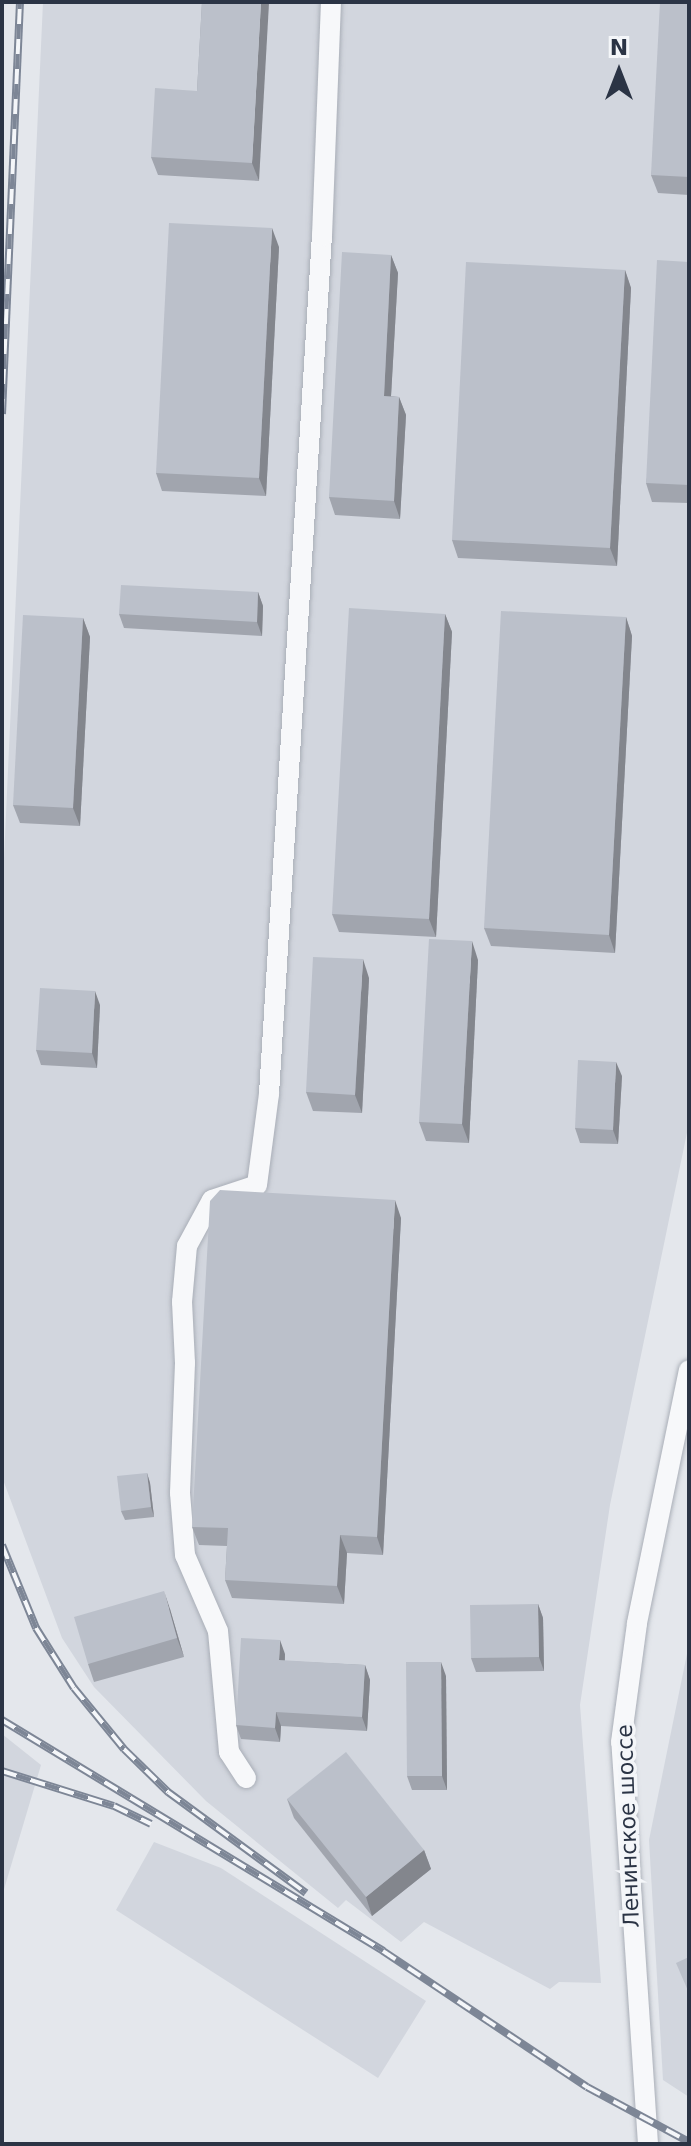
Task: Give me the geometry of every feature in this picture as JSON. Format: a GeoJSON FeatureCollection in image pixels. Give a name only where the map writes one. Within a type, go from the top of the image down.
{"type":"FeatureCollection","features":[{"type":"Feature","properties":{"kind":"street"},"geometry":{"type":"LineString","coordinates":[[246,1778],[229,1752],[218,1631],[185,1555],[180,1493],[182,1302],[187,1246],[212,1200],[257,1185],[269,1094],[322,236],[331,2]]}},
{"type":"Feature","properties":{"kind":"street","name":"Ленинское шоссе"},"geometry":{"type":"LineString","coordinates":[[648,2144],[621,1742],[637,1623],[689,1370]]}},
{"type":"Feature","properties":{"kind":"shaded area"},"geometry":{"type":"Polygon","coordinates":[[[43,2],[689,2],[689,1123],[610,1505],[580,1705],[601,1983],[559,1982],[550,1989],[424,1922],[401,1942],[346,1900],[338,1908],[206,1801],[94,1687],[62,1638],[2,1477],[2,902],[43,2]]]}},
{"type":"Feature","properties":{"kind":"shaded area"},"geometry":{"type":"Polygon","coordinates":[[[689,1644],[689,2097],[663,2080],[649,1840],[689,1644]]]}},
{"type":"Feature","properties":{"kind":"shaded area"},"geometry":{"type":"Polygon","coordinates":[[[2,1734],[41,1765],[2,1896],[2,1734]]]}},
{"type":"Feature","properties":{"kind":"shaded area"},"geometry":{"type":"Polygon","coordinates":[[[154,1842],[221,1868],[426,2001],[378,2078],[116,1910],[154,1842]]]}},
{"type":"Feature","properties":{"kind":"building"},"geometry":{"type":"Polygon","coordinates":[[[202,2],[261,2],[252,163],[151,157],[155,88],[197,91],[202,2]]]}},
{"type":"Feature","properties":{"kind":"building"},"geometry":{"type":"Polygon","coordinates":[[[660,2],[689,2],[689,177],[651,175],[660,2]]]}},
{"type":"Feature","properties":{"kind":"building"},"geometry":{"type":"Polygon","coordinates":[[[169,223],[272,228],[259,478],[156,473],[169,223]]]}},
{"type":"Feature","properties":{"kind":"building"},"geometry":{"type":"Polygon","coordinates":[[[342,252],[391,255],[384,396],[399,397],[394,501],[329,497],[342,252]]]}},
{"type":"Feature","properties":{"kind":"building"},"geometry":{"type":"Polygon","coordinates":[[[657,260],[689,262],[689,485],[646,483],[657,260]]]}},
{"type":"Feature","properties":{"kind":"building"},"geometry":{"type":"Polygon","coordinates":[[[466,262],[625,270],[610,548],[452,540],[466,262]]]}},
{"type":"Feature","properties":{"kind":"building"},"geometry":{"type":"Polygon","coordinates":[[[121,585],[258,592],[257,622],[119,614],[121,585]]]}},
{"type":"Feature","properties":{"kind":"building"},"geometry":{"type":"Polygon","coordinates":[[[349,608],[445,614],[429,919],[332,914],[349,608]]]}},
{"type":"Feature","properties":{"kind":"building"},"geometry":{"type":"Polygon","coordinates":[[[501,611],[626,617],[609,935],[484,928],[501,611]]]}},
{"type":"Feature","properties":{"kind":"building"},"geometry":{"type":"Polygon","coordinates":[[[23,615],[83,618],[73,808],[13,805],[23,615]]]}},
{"type":"Feature","properties":{"kind":"building"},"geometry":{"type":"Polygon","coordinates":[[[429,939],[472,941],[462,1124],[419,1122],[429,939]]]}},
{"type":"Feature","properties":{"kind":"building"},"geometry":{"type":"Polygon","coordinates":[[[313,957],[363,959],[355,1095],[306,1092],[313,957]]]}},
{"type":"Feature","properties":{"kind":"building"},"geometry":{"type":"Polygon","coordinates":[[[40,988],[95,991],[92,1053],[36,1050],[40,988]]]}},
{"type":"Feature","properties":{"kind":"building"},"geometry":{"type":"Polygon","coordinates":[[[578,1060],[616,1062],[613,1130],[575,1128],[578,1060]]]}},
{"type":"Feature","properties":{"kind":"building"},"geometry":{"type":"Polygon","coordinates":[[[220,1190],[395,1200],[377,1537],[340,1535],[337,1586],[225,1580],[228,1528],[192,1527],[210,1201],[220,1190]]]}},
{"type":"Feature","properties":{"kind":"building"},"geometry":{"type":"Polygon","coordinates":[[[147,1473],[151,1507],[121,1511],[117,1476],[147,1473]]]}},
{"type":"Feature","properties":{"kind":"building"},"geometry":{"type":"Polygon","coordinates":[[[164,1591],[177,1638],[88,1664],[74,1617],[164,1591]]]}},
{"type":"Feature","properties":{"kind":"building"},"geometry":{"type":"Polygon","coordinates":[[[538,1604],[539,1657],[471,1658],[470,1605],[538,1604]]]}},
{"type":"Feature","properties":{"kind":"building"},"geometry":{"type":"Polygon","coordinates":[[[241,1638],[280,1640],[279,1660],[365,1665],[362,1717],[276,1712],[275,1728],[236,1725],[241,1638]]]}},
{"type":"Feature","properties":{"kind":"building"},"geometry":{"type":"Polygon","coordinates":[[[406,1662],[441,1662],[442,1776],[407,1776],[406,1662]]]}},
{"type":"Feature","properties":{"kind":"building"},"geometry":{"type":"Polygon","coordinates":[[[346,1752],[424,1850],[366,1897],[287,1799],[346,1752]]]}},
{"type":"Feature","properties":{"kind":"building"},"geometry":{"type":"Polygon","coordinates":[[[689,1957],[689,1993],[676,1963],[689,1957]]]}},
{"type":"Feature","properties":{"kind":"railway"},"geometry":{"type":"LineString","coordinates":[[2,414],[20,2]]}},
{"type":"Feature","properties":{"kind":"railway"},"geometry":{"type":"LineString","coordinates":[[2,1545],[36,1628],[74,1688],[124,1749],[168,1792],[306,1893]]}},
{"type":"Feature","properties":{"kind":"railway"},"geometry":{"type":"LineString","coordinates":[[2,1720],[383,1951],[587,2087],[689,2142]]}},
{"type":"Feature","properties":{"kind":"railway"},"geometry":{"type":"LineString","coordinates":[[2,1771],[114,1806],[151,1824]]}}]}
